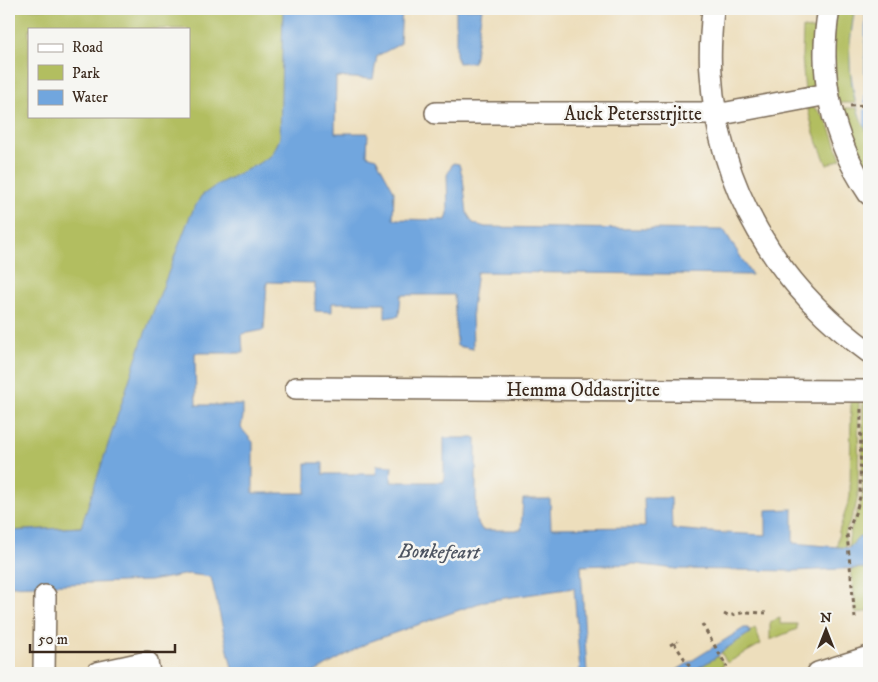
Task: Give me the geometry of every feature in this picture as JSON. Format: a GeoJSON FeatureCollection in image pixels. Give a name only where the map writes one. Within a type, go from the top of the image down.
{"type":"FeatureCollection","features":[{"type":"Feature","properties":{"kind":"street"},"geometry":{"type":"LineString","coordinates":[[713,9],[711,73],[715,113],[725,154],[742,201],[774,258],[802,293],[839,329],[869,352]]}},
{"type":"Feature","properties":{"kind":"street"},"geometry":{"type":"LineString","coordinates":[[829,9],[824,61],[828,94],[835,124],[843,144],[869,194]]}},
{"type":"Feature","properties":{"kind":"street","name":"Auck Petersstrjitte"},"geometry":{"type":"LineString","coordinates":[[436,113],[715,113],[828,94]]}},
{"type":"Feature","properties":{"kind":"street","name":"Hemma Oddastrjitte"},"geometry":{"type":"LineString","coordinates":[[296,388],[865,391]]}},
{"type":"Feature","properties":{"kind":"street"},"geometry":{"type":"LineString","coordinates":[[44,673],[45,596]]}},
{"type":"Feature","properties":{"kind":"street"},"geometry":{"type":"LineString","coordinates":[[818,673],[869,657]]}},
{"type":"Feature","properties":{"kind":"street"},"geometry":{"type":"LineString","coordinates":[[97,673],[147,662],[149,673]]}},
{"type":"Feature","properties":{"kind":"path"},"geometry":{"type":"LineString","coordinates":[[864,105],[869,106]]}},
{"type":"Feature","properties":{"kind":"path"},"geometry":{"type":"LineString","coordinates":[[855,618],[847,534],[860,497],[865,391]]}},
{"type":"Feature","properties":{"kind":"path"},"geometry":{"type":"LineString","coordinates":[[724,614],[728,616],[746,612],[766,613]]}},
{"type":"Feature","properties":{"kind":"path"},"geometry":{"type":"LineString","coordinates":[[702,624],[727,667]]}},
{"type":"Feature","properties":{"kind":"path"},"geometry":{"type":"LineString","coordinates":[[674,643],[694,673]]}},
{"type":"Feature","properties":{"kind":"green space"},"geometry":{"type":"Polygon","coordinates":[[[9,9],[298,9],[304,104],[81,527],[9,531],[9,9]]]}},
{"type":"Feature","properties":{"kind":"green space"},"geometry":{"type":"Polygon","coordinates":[[[836,9],[855,9],[851,56],[856,103],[837,103],[832,45],[836,9]]]}},
{"type":"Feature","properties":{"kind":"green space"},"geometry":{"type":"Polygon","coordinates":[[[803,28],[818,30],[818,79],[805,92],[802,57],[803,28]]]}},
{"type":"Feature","properties":{"kind":"green space"},"geometry":{"type":"Polygon","coordinates":[[[807,106],[814,108],[825,119],[841,159],[827,165],[814,133],[807,106]]]}},
{"type":"Feature","properties":{"kind":"green space"},"geometry":{"type":"Polygon","coordinates":[[[838,108],[858,108],[869,135],[869,181],[838,108]]]}},
{"type":"Feature","properties":{"kind":"green space"},"geometry":{"type":"Polygon","coordinates":[[[851,398],[859,398],[858,496],[845,534],[846,548],[837,547],[839,531],[850,497],[851,398]]]}},
{"type":"Feature","properties":{"kind":"green space"},"geometry":{"type":"Polygon","coordinates":[[[863,398],[869,398],[869,543],[849,548],[851,528],[862,496],[863,398]]]}},
{"type":"Feature","properties":{"kind":"green space"},"geometry":{"type":"Polygon","coordinates":[[[865,568],[869,571],[869,611],[856,614],[851,569],[865,568]]]}},
{"type":"Feature","properties":{"kind":"green space"},"geometry":{"type":"Polygon","coordinates":[[[780,618],[780,624],[797,624],[797,629],[770,640],[770,622],[780,618]]]}},
{"type":"Feature","properties":{"kind":"green space"},"geometry":{"type":"Polygon","coordinates":[[[755,628],[761,644],[727,663],[721,652],[755,628]]]}},
{"type":"Feature","properties":{"kind":"green space"},"geometry":{"type":"Polygon","coordinates":[[[718,656],[724,665],[710,673],[697,673],[695,670],[718,656]]]}},
{"type":"Feature","properties":{"kind":"water","name":"Bonkefeart"},"geometry":{"type":"Polygon","coordinates":[[[283,9],[402,9],[400,44],[377,56],[373,79],[336,77],[335,133],[368,133],[367,155],[376,158],[394,191],[393,219],[446,220],[448,213],[447,175],[453,163],[459,164],[463,178],[467,213],[473,223],[485,227],[724,230],[752,275],[477,272],[472,309],[473,349],[457,346],[454,295],[401,295],[399,316],[385,318],[385,303],[332,303],[332,312],[315,311],[315,283],[267,282],[264,330],[242,334],[243,353],[195,353],[196,405],[243,405],[241,428],[253,442],[253,493],[306,493],[306,463],[323,463],[323,474],[376,474],[377,465],[392,466],[391,482],[444,482],[444,438],[476,438],[476,519],[482,530],[521,530],[523,499],[550,499],[551,528],[645,527],[644,498],[671,498],[672,529],[766,535],[766,510],[793,509],[793,543],[849,548],[861,535],[869,532],[869,571],[865,568],[793,571],[676,569],[635,564],[581,566],[587,673],[580,673],[574,588],[485,601],[369,642],[313,673],[225,673],[232,668],[211,577],[189,574],[150,581],[9,586],[9,531],[81,527],[142,341],[190,216],[201,196],[218,184],[272,155],[280,138],[283,9]]]}},
{"type":"Feature","properties":{"kind":"water"},"geometry":{"type":"Polygon","coordinates":[[[456,9],[482,9],[474,62],[458,63],[456,54],[456,9]]]}},
{"type":"Feature","properties":{"kind":"water"},"geometry":{"type":"Polygon","coordinates":[[[855,9],[869,9],[869,135],[856,105],[851,74],[850,57],[855,9]]]}},
{"type":"Feature","properties":{"kind":"water"},"geometry":{"type":"Polygon","coordinates":[[[744,628],[748,628],[750,633],[718,656],[690,673],[672,673],[744,628]]]}},
{"type":"Feature","properties":{"kind":"pier"},"geometry":{"type":"Polygon","coordinates":[[[855,9],[865,9],[864,103],[869,103],[869,108],[864,109],[864,127],[856,103],[851,72],[850,47],[855,9]]]}}]}
